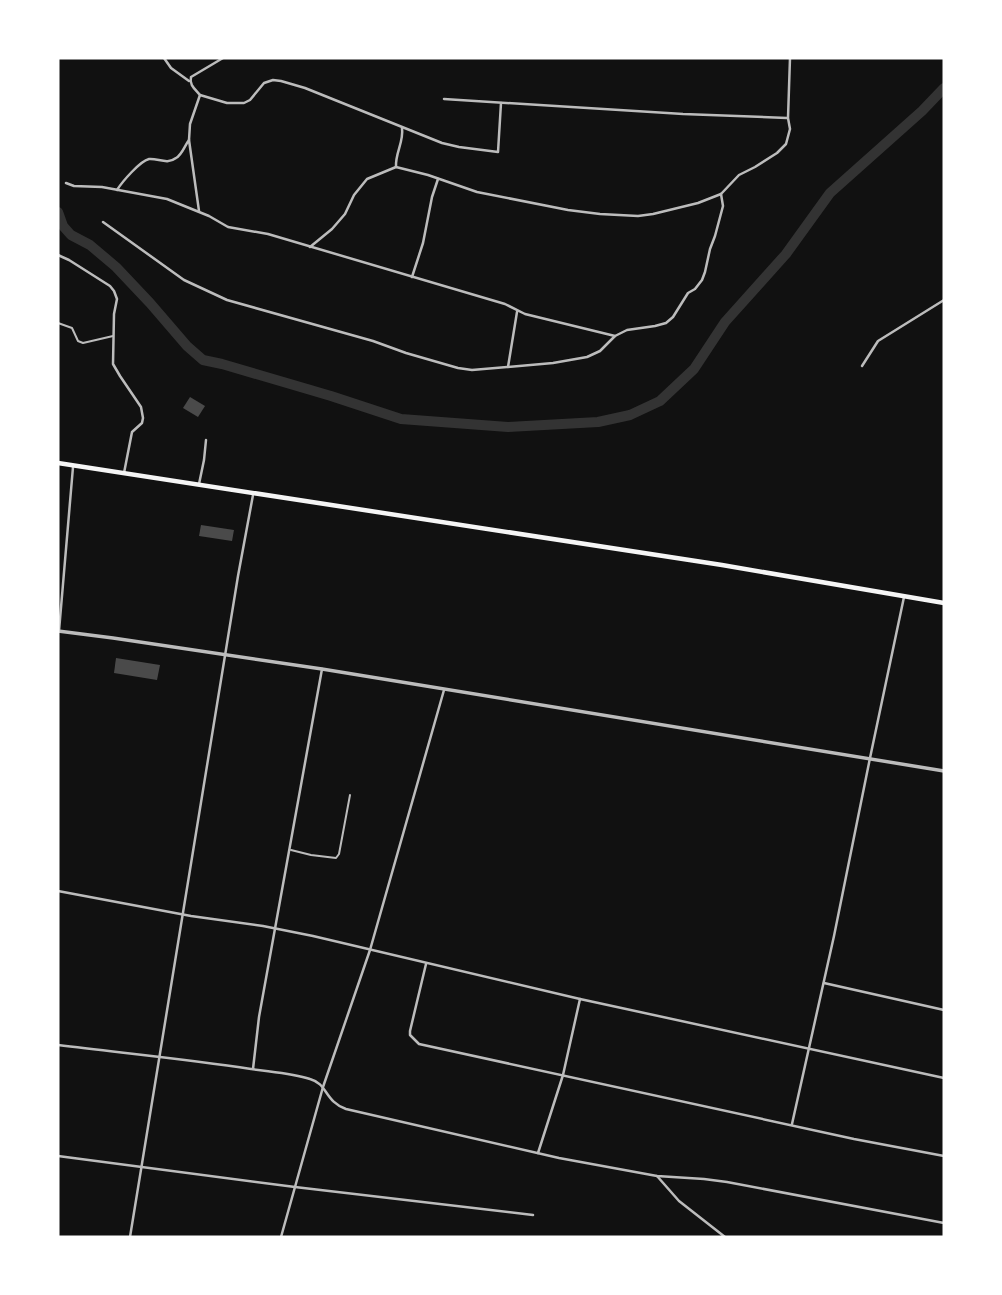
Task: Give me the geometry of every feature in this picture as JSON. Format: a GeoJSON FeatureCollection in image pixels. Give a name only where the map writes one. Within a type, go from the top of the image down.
{"type":"FeatureCollection","features":[{"type":"Feature","properties":{"kind":"highway"},"geometry":{"type":"LineString","coordinates":[[58,463],[722,565],[944,603]]}},
{"type":"Feature","properties":{"kind":"street"},"geometry":{"type":"LineString","coordinates":[[164,58],[171,68],[201,94],[227,103],[244,103],[250,100],[264,83],[281,81],[451,145],[498,152],[501,103]]}},
{"type":"Feature","properties":{"kind":"street"},"geometry":{"type":"LineString","coordinates":[[190,82],[195,73],[223,58]]}},
{"type":"Feature","properties":{"kind":"street"},"geometry":{"type":"LineString","coordinates":[[310,247],[345,214],[354,195],[367,180],[396,167],[477,192],[568,210],[621,215],[638,216],[663,212],[721,194],[739,175],[781,149],[788,137],[790,58]]}},
{"type":"Feature","properties":{"kind":"street"},"geometry":{"type":"LineString","coordinates":[[199,211],[189,140],[190,124],[201,94]]}},
{"type":"Feature","properties":{"kind":"street"},"geometry":{"type":"LineString","coordinates":[[444,99],[788,118]]}},
{"type":"Feature","properties":{"kind":"street"},"geometry":{"type":"LineString","coordinates":[[396,167],[402,128]]}},
{"type":"Feature","properties":{"kind":"street"},"geometry":{"type":"LineString","coordinates":[[117,190],[123,180],[141,163],[152,159],[169,162],[177,158],[189,140]]}},
{"type":"Feature","properties":{"kind":"street"},"geometry":{"type":"LineString","coordinates":[[412,277],[438,178]]}},
{"type":"Feature","properties":{"kind":"street"},"geometry":{"type":"LineString","coordinates":[[66,183],[167,198],[228,227],[268,234],[505,304],[524,314],[615,336]]}},
{"type":"Feature","properties":{"kind":"street"},"geometry":{"type":"LineString","coordinates":[[103,222],[184,280],[227,300],[472,370],[553,363],[587,357],[600,351],[615,336],[627,330],[666,323],[688,293],[702,280],[723,206],[721,194]]}},
{"type":"Feature","properties":{"kind":"street"},"geometry":{"type":"LineString","coordinates":[[58,255],[113,288],[117,299],[113,364],[141,407],[143,418],[138,429],[132,432],[124,473]]}},
{"type":"Feature","properties":{"kind":"street"},"geometry":{"type":"LineString","coordinates":[[862,366],[878,341],[944,300]]}},
{"type":"Feature","properties":{"kind":"street"},"geometry":{"type":"LineString","coordinates":[[508,367],[517,310]]}},
{"type":"Feature","properties":{"kind":"street"},"geometry":{"type":"LineString","coordinates":[[199,484],[206,440]]}},
{"type":"Feature","properties":{"kind":"street"},"geometry":{"type":"LineString","coordinates":[[73,465],[58,631],[322,669],[944,771]]}},
{"type":"Feature","properties":{"kind":"street"},"geometry":{"type":"LineString","coordinates":[[130,1237],[253,493]]}},
{"type":"Feature","properties":{"kind":"street"},"geometry":{"type":"LineString","coordinates":[[792,1124],[904,596]]}},
{"type":"Feature","properties":{"kind":"street"},"geometry":{"type":"LineString","coordinates":[[253,1070],[259,1017],[322,669]]}},
{"type":"Feature","properties":{"kind":"street"},"geometry":{"type":"LineString","coordinates":[[281,1237],[323,1087],[370,950],[444,689]]}},
{"type":"Feature","properties":{"kind":"street"},"geometry":{"type":"LineString","coordinates":[[58,891],[275,929],[944,1078]]}},
{"type":"Feature","properties":{"kind":"street"},"geometry":{"type":"LineString","coordinates":[[427,963],[410,1031],[414,1041],[425,1046],[944,1156]]}},
{"type":"Feature","properties":{"kind":"street"},"geometry":{"type":"LineString","coordinates":[[824,983],[944,1010]]}},
{"type":"Feature","properties":{"kind":"street"},"geometry":{"type":"LineString","coordinates":[[538,1153],[563,1075],[580,999]]}},
{"type":"Feature","properties":{"kind":"street"},"geometry":{"type":"LineString","coordinates":[[58,1045],[313,1079],[323,1087],[332,1102],[346,1109],[538,1153],[657,1177],[708,1179],[944,1223]]}},
{"type":"Feature","properties":{"kind":"street"},"geometry":{"type":"LineString","coordinates":[[58,1156],[533,1215]]}},
{"type":"Feature","properties":{"kind":"street"},"geometry":{"type":"LineString","coordinates":[[657,1177],[679,1201],[725,1237]]}},
{"type":"Feature","properties":{"kind":"lane"},"geometry":{"type":"LineString","coordinates":[[58,323],[72,328],[78,341],[83,343],[113,336]]}},
{"type":"Feature","properties":{"kind":"lane"},"geometry":{"type":"LineString","coordinates":[[290,850],[336,858],[351,795]]}},
{"type":"Feature","properties":{"kind":"building"},"geometry":{"type":"Polygon","coordinates":[[[190,397],[205,406],[198,417],[183,408],[190,397]]]}},
{"type":"Feature","properties":{"kind":"building"},"geometry":{"type":"Polygon","coordinates":[[[201,525],[234,530],[232,541],[199,536],[201,525]]]}},
{"type":"Feature","properties":{"kind":"building"},"geometry":{"type":"Polygon","coordinates":[[[116,658],[160,665],[157,680],[114,673],[116,658]]]}},
{"type":"Feature","properties":{"kind":"waterway"},"geometry":{"type":"LineString","coordinates":[[58,212],[63,226],[71,235],[90,245],[116,267],[187,346],[203,360],[401,419],[508,427],[598,422],[630,415],[660,401],[694,369],[725,322],[786,254],[830,193],[944,88]]}}]}
